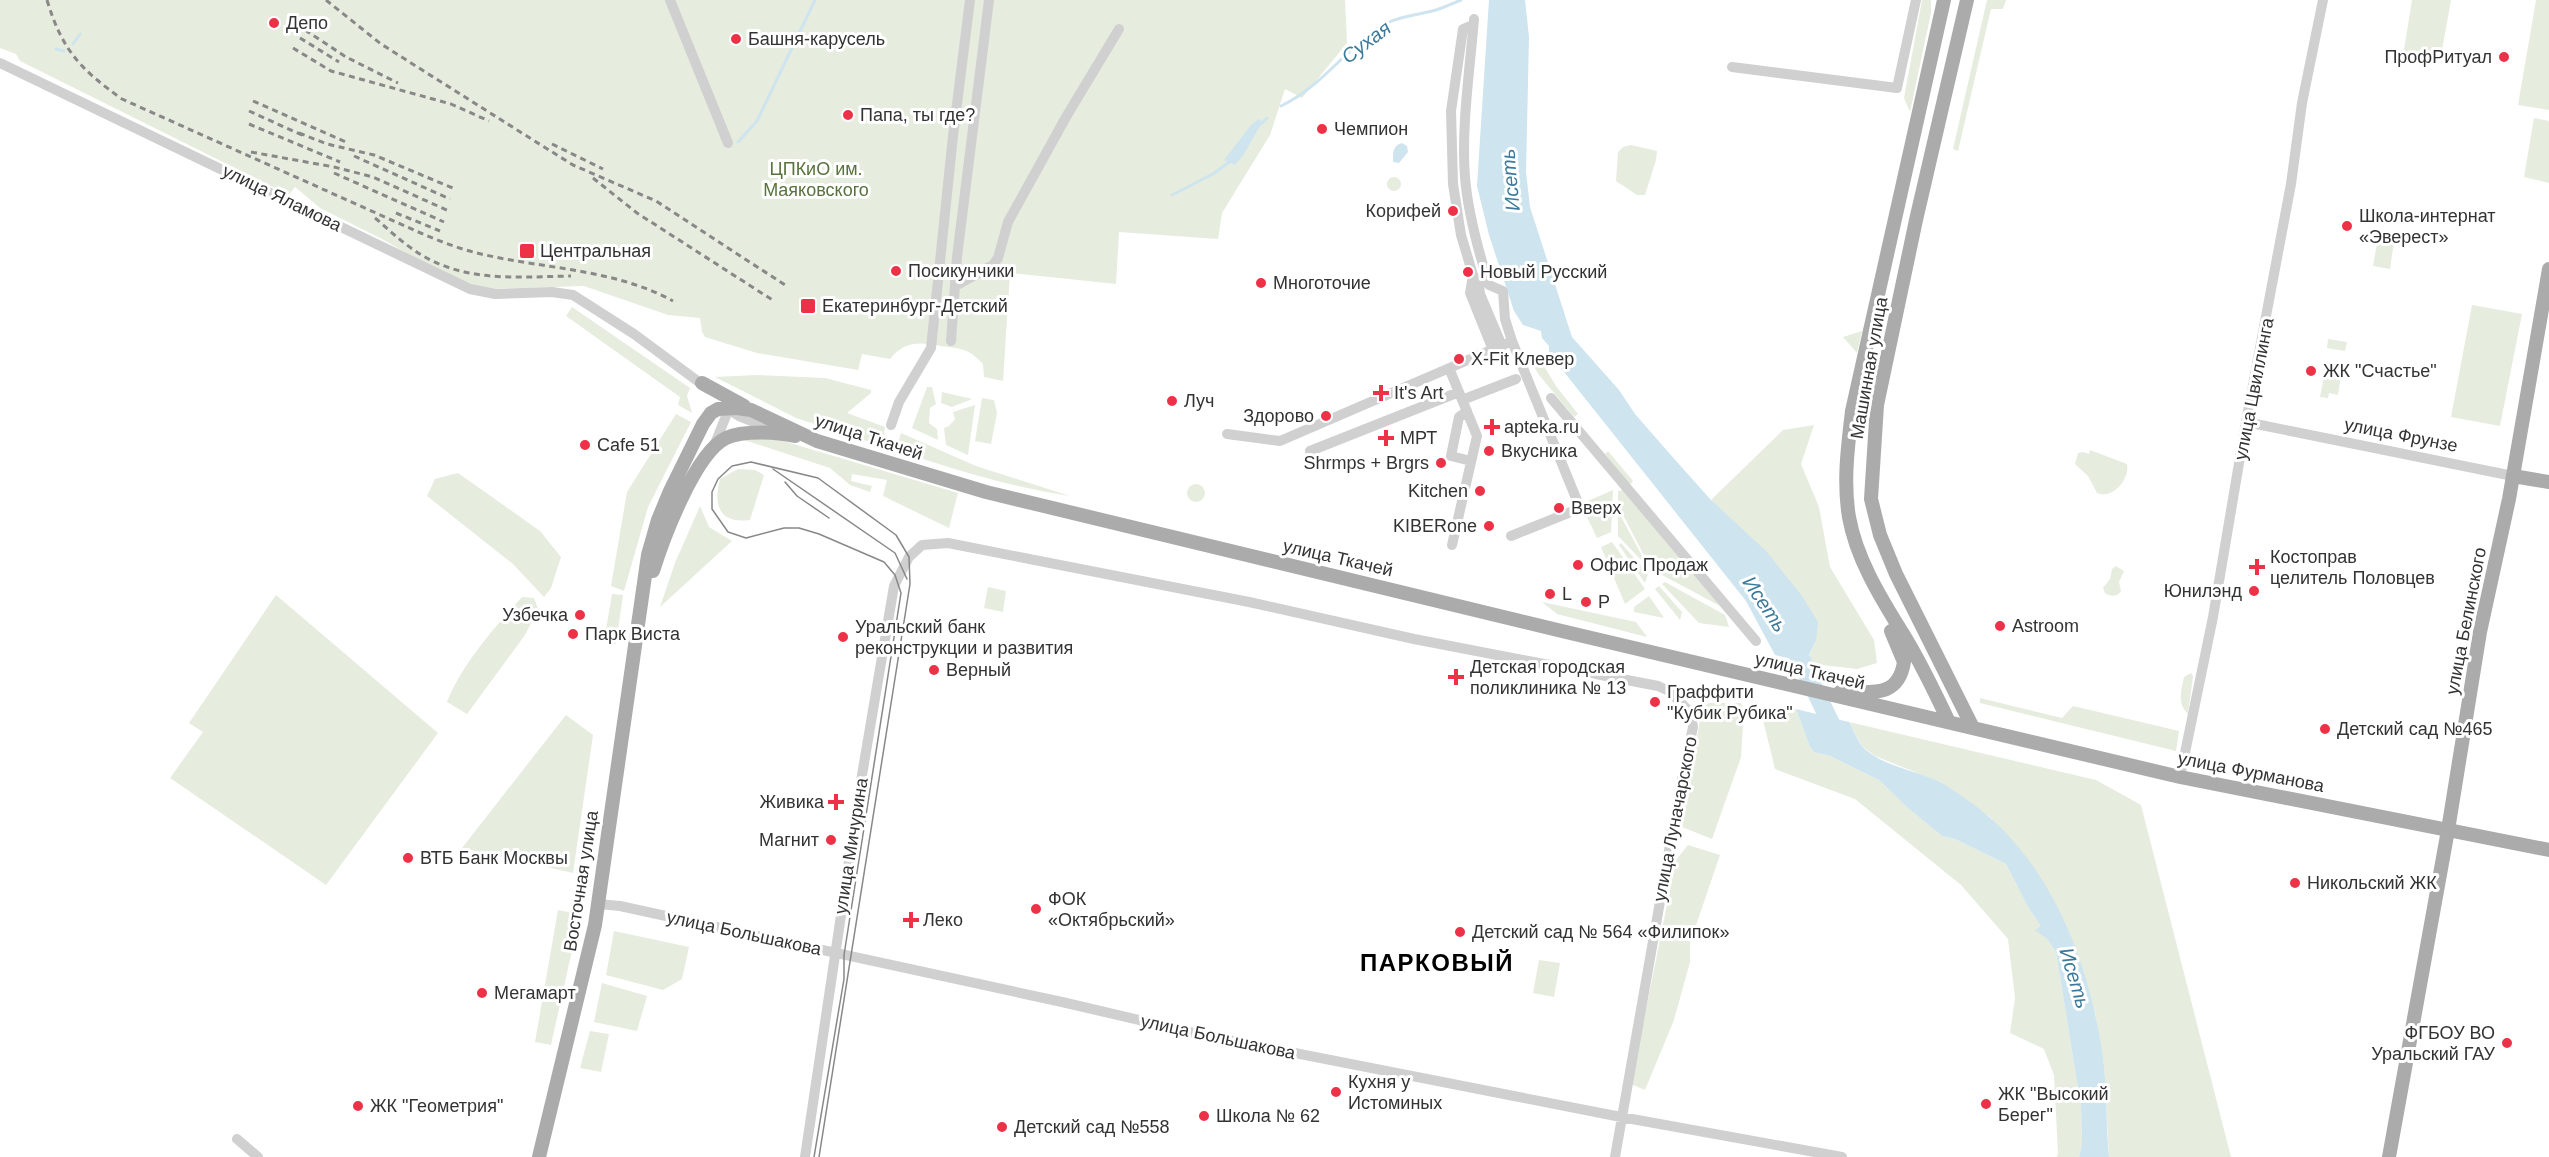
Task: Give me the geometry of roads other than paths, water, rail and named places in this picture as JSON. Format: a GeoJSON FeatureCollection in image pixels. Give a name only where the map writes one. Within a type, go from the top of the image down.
{"type":"FeatureCollection","features":[{"type":"Feature","properties":{"kind":"main road","name":"Машинная улица"},"geometry":{"type":"LineString","coordinates":[[1944,0],[1854,402],[1846,462],[1849,518],[1862,557],[1887,610],[1911,649],[1948,722]]}},
{"type":"Feature","properties":{"kind":"main road","name":"Машинная улица"},"geometry":{"type":"LineString","coordinates":[[1967,0],[1916,220],[1877,405],[1870,499],[1880,535],[1896,574],[1973,728]]}},
{"type":"Feature","properties":{"kind":"main road","name":"улица Белинского"},"geometry":{"type":"LineString","coordinates":[[2389,1157],[2448,830],[2480,632],[2513,476],[2549,269]]}},
{"type":"Feature","properties":{"kind":"main road"},"geometry":{"type":"LineString","coordinates":[[702,383],[751,410]]}},
{"type":"Feature","properties":{"kind":"main road"},"geometry":{"type":"LineString","coordinates":[[702,383],[709,399],[709,408],[703,424]]}},
{"type":"Feature","properties":{"kind":"main road","name":"улица Ткачей"},"geometry":{"type":"LineString","coordinates":[[726,407],[751,410],[817,441],[986,492],[1823,693],[1871,698],[1948,722]]}},
{"type":"Feature","properties":{"kind":"main road","name":"Восточная улица"},"geometry":{"type":"LineString","coordinates":[[539,1157],[595,925],[648,555],[658,520],[703,424],[711,413],[726,407]]}},
{"type":"Feature","properties":{"kind":"main road","name":"Восточная улица"},"geometry":{"type":"LineString","coordinates":[[642,608],[657,559],[684,493],[711,452],[726,438],[779,432],[817,441]]}},
{"type":"Feature","properties":{"kind":"main road","name":"улица Фрунзе"},"geometry":{"type":"LineString","coordinates":[[2513,476],[2549,482]]}},
{"type":"Feature","properties":{"kind":"main road"},"geometry":{"type":"LineString","coordinates":[[1871,698],[1898,681],[1903,670],[1903,655],[1886,623],[1887,610]]}},
{"type":"Feature","properties":{"kind":"main road","name":"улица Фурманова"},"geometry":{"type":"LineString","coordinates":[[1948,722],[2180,777],[2549,850]]}},
{"type":"Feature","properties":{"kind":"street"},"geometry":{"type":"LineString","coordinates":[[670,0],[728,143]]}},
{"type":"Feature","properties":{"kind":"street"},"geometry":{"type":"LineString","coordinates":[[891,425],[899,402],[931,348],[970,0]]}},
{"type":"Feature","properties":{"kind":"street"},"geometry":{"type":"LineString","coordinates":[[951,341],[957,257],[989,0]]}},
{"type":"Feature","properties":{"kind":"street"},"geometry":{"type":"LineString","coordinates":[[1732,67],[1898,88],[1916,0]]}},
{"type":"Feature","properties":{"kind":"street"},"geometry":{"type":"LineString","coordinates":[[1939,0],[1942,14]]}},
{"type":"Feature","properties":{"kind":"street","name":"улица Цвиллинга"},"geometry":{"type":"LineString","coordinates":[[2180,777],[2213,617],[2246,423],[2291,184],[2302,103],[2324,0]]}},
{"type":"Feature","properties":{"kind":"street"},"geometry":{"type":"LineString","coordinates":[[1502,346],[1505,319],[1503,291],[1489,285],[1469,212],[1466,184],[1465,133],[1472,23],[1463,29],[1451,111],[1450,158],[1455,206],[1473,275],[1470,293],[1502,346],[1578,502],[1578,509],[1511,536]]}},
{"type":"Feature","properties":{"kind":"street"},"geometry":{"type":"LineString","coordinates":[[955,286],[993,265],[998,258],[1008,222],[1066,117],[1119,29]]}},
{"type":"Feature","properties":{"kind":"street","name":"улица Яламова"},"geometry":{"type":"LineString","coordinates":[[0,63],[470,289],[495,294],[552,292],[573,295],[634,334],[702,383]]}},
{"type":"Feature","properties":{"kind":"street"},"geometry":{"type":"LineString","coordinates":[[1227,434],[1280,441],[1502,346]]}},
{"type":"Feature","properties":{"kind":"street"},"geometry":{"type":"LineString","coordinates":[[1449,368],[1477,436],[1452,545]]}},
{"type":"Feature","properties":{"kind":"street"},"geometry":{"type":"LineString","coordinates":[[1310,451],[1462,401],[1516,379]]}},
{"type":"Feature","properties":{"kind":"street"},"geometry":{"type":"LineString","coordinates":[[702,383],[738,416],[779,432]]}},
{"type":"Feature","properties":{"kind":"street"},"geometry":{"type":"LineString","coordinates":[[1551,398],[1756,641]]}},
{"type":"Feature","properties":{"kind":"street"},"geometry":{"type":"LineString","coordinates":[[1462,401],[1451,456],[1471,460]]}},
{"type":"Feature","properties":{"kind":"street"},"geometry":{"type":"LineString","coordinates":[[711,452],[726,416],[726,407]]}},
{"type":"Feature","properties":{"kind":"street","name":"улица Фрунзе"},"geometry":{"type":"LineString","coordinates":[[2246,423],[2513,476]]}},
{"type":"Feature","properties":{"kind":"street","name":"улица Луначарского"},"geometry":{"type":"LineString","coordinates":[[922,545],[948,543],[1184,588],[1414,639],[1658,686],[1678,698],[1690,712],[1693,727],[1615,1157]]}},
{"type":"Feature","properties":{"kind":"street","name":"улица Мичурина"},"geometry":{"type":"LineString","coordinates":[[805,1157],[894,586],[909,557],[922,545]]}},
{"type":"Feature","properties":{"kind":"street","name":"улица Большакова"},"geometry":{"type":"LineString","coordinates":[[598,904],[620,906],[1203,1035],[1621,1118],[1842,1157]]}},
{"type":"Feature","properties":{"kind":"street"},"geometry":{"type":"LineString","coordinates":[[237,1139],[258,1157]]}},
{"type":"Feature","properties":{"kind":"water"},"geometry":{"type":"Polygon","coordinates":[[[1489,0],[1525,0],[1529,37],[1526,172],[1530,207],[1572,337],[1619,390],[1635,414],[1677,462],[1711,500],[1766,551],[1802,596],[1818,622],[1816,641],[1809,655],[1814,664],[1775,655],[1746,601],[1549,353],[1549,346],[1542,338],[1541,331],[1523,325],[1514,311],[1489,235],[1477,186],[1489,0]]]}},
{"type":"Feature","properties":{"kind":"water"},"geometry":{"type":"Polygon","coordinates":[[[1259,119],[1262,122],[1235,165],[1224,160],[1251,125],[1259,119]]]}},
{"type":"Feature","properties":{"kind":"water"},"geometry":{"type":"Polygon","coordinates":[[[1402,143],[1407,146],[1408,152],[1399,163],[1393,162],[1395,148],[1402,143]]]}},
{"type":"Feature","properties":{"kind":"water"},"geometry":{"type":"Polygon","coordinates":[[[1796,709],[1849,722],[1862,746],[1870,753],[1888,763],[1940,782],[1963,797],[1994,821],[2020,849],[2043,881],[2062,915],[2089,990],[2104,1066],[2109,1157],[2079,1157],[2082,1144],[2081,1107],[2056,952],[2047,939],[2035,930],[2041,926],[2028,907],[2006,864],[1955,839],[1942,836],[1879,780],[1830,756],[1814,752],[1796,709]]]}},
{"type":"Feature","properties":{"kind":"waterway"},"geometry":{"type":"LineString","coordinates":[[738,142],[757,121],[815,0]]}},
{"type":"Feature","properties":{"kind":"waterway","name":"Сухая"},"geometry":{"type":"LineString","coordinates":[[1281,106],[1306,91],[1379,27],[1394,20],[1439,9],[1461,0]]}},
{"type":"Feature","properties":{"kind":"waterway"},"geometry":{"type":"LineString","coordinates":[[73,44],[80,34]]}},
{"type":"Feature","properties":{"kind":"waterway"},"geometry":{"type":"LineString","coordinates":[[56,49],[64,51]]}},
{"type":"Feature","properties":{"kind":"waterway","name":"Сухая"},"geometry":{"type":"LineString","coordinates":[[1261,124],[1267,118]]}},
{"type":"Feature","properties":{"kind":"waterway","name":"Сухая"},"geometry":{"type":"LineString","coordinates":[[1172,195],[1213,174],[1232,160]]}},
{"type":"Feature","properties":{"kind":"waterway","name":"Исеть"},"geometry":{"type":"LineString","coordinates":[[1790,639],[1838,738]]}},
{"type":"Feature","properties":{"kind":"tram line"},"geometry":{"type":"LineString","coordinates":[[814,1157],[844,979],[844,955],[901,593],[895,575],[884,562],[819,534],[799,528],[784,528],[746,538],[728,532],[712,509],[712,492],[718,479],[732,466],[751,462],[818,478],[896,535],[909,557],[910,584],[819,1157]]}},
{"type":"Feature","properties":{"kind":"tram line"},"geometry":{"type":"LineString","coordinates":[[773,469],[895,553],[907,579]]}},
{"type":"Feature","properties":{"kind":"tram line"},"geometry":{"type":"LineString","coordinates":[[785,482],[797,496],[829,518]]}},
{"type":"Feature","properties":{"kind":"railway"},"geometry":{"type":"LineString","coordinates":[[47,0],[59,32],[74,57],[95,78],[122,99],[448,244],[505,259],[579,271],[628,282],[673,301]]}},
{"type":"Feature","properties":{"kind":"railway"},"geometry":{"type":"LineString","coordinates":[[326,0],[381,44],[573,165],[656,201],[785,285]]}},
{"type":"Feature","properties":{"kind":"railway"},"geometry":{"type":"LineString","coordinates":[[305,30],[346,57],[398,83]]}},
{"type":"Feature","properties":{"kind":"railway"},"geometry":{"type":"LineString","coordinates":[[300,38],[339,62]]}},
{"type":"Feature","properties":{"kind":"railway"},"geometry":{"type":"LineString","coordinates":[[293,48],[331,71],[451,104],[489,121]]}},
{"type":"Feature","properties":{"kind":"railway"},"geometry":{"type":"LineString","coordinates":[[253,101],[346,142]]}},
{"type":"Feature","properties":{"kind":"railway"},"geometry":{"type":"LineString","coordinates":[[249,111],[304,136]]}},
{"type":"Feature","properties":{"kind":"railway"},"geometry":{"type":"LineString","coordinates":[[249,124],[340,162]]}},
{"type":"Feature","properties":{"kind":"railway"},"geometry":{"type":"LineString","coordinates":[[299,133],[327,144],[374,155],[455,189]]}},
{"type":"Feature","properties":{"kind":"railway"},"geometry":{"type":"LineString","coordinates":[[552,144],[603,169]]}},
{"type":"Feature","properties":{"kind":"railway"},"geometry":{"type":"LineString","coordinates":[[251,152],[334,167],[373,177],[449,211]]}},
{"type":"Feature","properties":{"kind":"railway"},"geometry":{"type":"LineString","coordinates":[[354,156],[450,199]]}},
{"type":"Feature","properties":{"kind":"railway"},"geometry":{"type":"LineString","coordinates":[[334,173],[444,222]]}},
{"type":"Feature","properties":{"kind":"railway"},"geometry":{"type":"LineString","coordinates":[[593,178],[637,213],[774,301]]}},
{"type":"Feature","properties":{"kind":"railway"},"geometry":{"type":"LineString","coordinates":[[396,213],[440,231]]}},
{"type":"Feature","properties":{"kind":"railway"},"geometry":{"type":"LineString","coordinates":[[375,218],[426,258],[466,272],[507,277],[571,276]]}},
{"type":"Feature","properties":{"kind":"place","name":"Депо"},"geometry":{"type":"Point","coordinates":[274,23]}},
{"type":"Feature","properties":{"kind":"place","name":"Башня-карусель"},"geometry":{"type":"Point","coordinates":[736,39]}},
{"type":"Feature","properties":{"kind":"place","name":"ПрофРитуал"},"geometry":{"type":"Point","coordinates":[2504,57]}},
{"type":"Feature","properties":{"kind":"place","name":"Папа, ты где?"},"geometry":{"type":"Point","coordinates":[848,115]}},
{"type":"Feature","properties":{"kind":"place","name":"Чемпион"},"geometry":{"type":"Point","coordinates":[1322,129]}},
{"type":"Feature","properties":{"kind":"place","name":"Корифей"},"geometry":{"type":"Point","coordinates":[1453,211]}},
{"type":"Feature","properties":{"kind":"place","name":"Школа-интернат «Эверест»"},"geometry":{"type":"Point","coordinates":[2347,226]}},
{"type":"Feature","properties":{"kind":"place","name":"Центральная"},"geometry":{"type":"Point","coordinates":[527,251]}},
{"type":"Feature","properties":{"kind":"place","name":"Посикунчики"},"geometry":{"type":"Point","coordinates":[896,271]}},
{"type":"Feature","properties":{"kind":"place","name":"Новый Русский"},"geometry":{"type":"Point","coordinates":[1468,272]}},
{"type":"Feature","properties":{"kind":"place","name":"Многоточие"},"geometry":{"type":"Point","coordinates":[1261,283]}},
{"type":"Feature","properties":{"kind":"place","name":"Екатеринбург-Детский"},"geometry":{"type":"Point","coordinates":[808,306]}},
{"type":"Feature","properties":{"kind":"place","name":"X-Fit Клевер"},"geometry":{"type":"Point","coordinates":[1459,359]}},
{"type":"Feature","properties":{"kind":"place","name":"ЖК \"Счастье\""},"geometry":{"type":"Point","coordinates":[2311,371]}},
{"type":"Feature","properties":{"kind":"place","name":"It's Art"},"geometry":{"type":"Point","coordinates":[1381,393]}},
{"type":"Feature","properties":{"kind":"place","name":"Луч"},"geometry":{"type":"Point","coordinates":[1172,401]}},
{"type":"Feature","properties":{"kind":"place","name":"Здорово"},"geometry":{"type":"Point","coordinates":[1326,416]}},
{"type":"Feature","properties":{"kind":"place","name":"apteka.ru"},"geometry":{"type":"Point","coordinates":[1492,427]}},
{"type":"Feature","properties":{"kind":"place","name":"МРТ"},"geometry":{"type":"Point","coordinates":[1386,438]}},
{"type":"Feature","properties":{"kind":"place","name":"Cafe 51"},"geometry":{"type":"Point","coordinates":[585,445]}},
{"type":"Feature","properties":{"kind":"place","name":"Вкусника"},"geometry":{"type":"Point","coordinates":[1489,451]}},
{"type":"Feature","properties":{"kind":"place","name":"Shrmps + Brgrs"},"geometry":{"type":"Point","coordinates":[1441,463]}},
{"type":"Feature","properties":{"kind":"place","name":"Kitchen"},"geometry":{"type":"Point","coordinates":[1480,491]}},
{"type":"Feature","properties":{"kind":"place","name":"Вверх"},"geometry":{"type":"Point","coordinates":[1559,508]}},
{"type":"Feature","properties":{"kind":"place","name":"KIBERone"},"geometry":{"type":"Point","coordinates":[1489,526]}},
{"type":"Feature","properties":{"kind":"place","name":"Офис Продаж"},"geometry":{"type":"Point","coordinates":[1578,565]}},
{"type":"Feature","properties":{"kind":"place","name":"Костоправ целитель Половцев"},"geometry":{"type":"Point","coordinates":[2257,567]}},
{"type":"Feature","properties":{"kind":"place","name":"Юнилэнд"},"geometry":{"type":"Point","coordinates":[2254,591]}},
{"type":"Feature","properties":{"kind":"place","name":"L"},"geometry":{"type":"Point","coordinates":[1550,594]}},
{"type":"Feature","properties":{"kind":"place","name":"P"},"geometry":{"type":"Point","coordinates":[1586,602]}},
{"type":"Feature","properties":{"kind":"place","name":"Узбечка"},"geometry":{"type":"Point","coordinates":[580,615]}},
{"type":"Feature","properties":{"kind":"place","name":"Astroom"},"geometry":{"type":"Point","coordinates":[2000,626]}},
{"type":"Feature","properties":{"kind":"place","name":"Парк Виста"},"geometry":{"type":"Point","coordinates":[573,634]}},
{"type":"Feature","properties":{"kind":"place","name":"Уральский банк реконструкции и развития"},"geometry":{"type":"Point","coordinates":[843,637]}},
{"type":"Feature","properties":{"kind":"place","name":"Верный"},"geometry":{"type":"Point","coordinates":[934,670]}},
{"type":"Feature","properties":{"kind":"place","name":"Детская городская поликлиника № 13"},"geometry":{"type":"Point","coordinates":[1456,677]}},
{"type":"Feature","properties":{"kind":"place","name":"Граффити \"Кубик Рубика\""},"geometry":{"type":"Point","coordinates":[1655,702]}},
{"type":"Feature","properties":{"kind":"place","name":"Детский сад №465"},"geometry":{"type":"Point","coordinates":[2325,729]}},
{"type":"Feature","properties":{"kind":"place","name":"Живика"},"geometry":{"type":"Point","coordinates":[836,802]}},
{"type":"Feature","properties":{"kind":"place","name":"Магнит"},"geometry":{"type":"Point","coordinates":[831,840]}},
{"type":"Feature","properties":{"kind":"place","name":"ВТБ Банк Москвы"},"geometry":{"type":"Point","coordinates":[408,858]}},
{"type":"Feature","properties":{"kind":"place","name":"Никольский ЖК"},"geometry":{"type":"Point","coordinates":[2295,883]}},
{"type":"Feature","properties":{"kind":"place","name":"ФОК «Октябрьский»"},"geometry":{"type":"Point","coordinates":[1036,909]}},
{"type":"Feature","properties":{"kind":"place","name":"Леко"},"geometry":{"type":"Point","coordinates":[911,920]}},
{"type":"Feature","properties":{"kind":"place","name":"Детский сад № 564 «Филипок»"},"geometry":{"type":"Point","coordinates":[1460,932]}},
{"type":"Feature","properties":{"kind":"place","name":"Мегамарт"},"geometry":{"type":"Point","coordinates":[482,993]}},
{"type":"Feature","properties":{"kind":"place","name":"ФГБОУ ВО Уральский ГАУ"},"geometry":{"type":"Point","coordinates":[2507,1043]}},
{"type":"Feature","properties":{"kind":"place","name":"Кухня у Истоминых"},"geometry":{"type":"Point","coordinates":[1336,1092]}},
{"type":"Feature","properties":{"kind":"place","name":"ЖК \"Высокий Берег\""},"geometry":{"type":"Point","coordinates":[1986,1104]}},
{"type":"Feature","properties":{"kind":"place","name":"ЖК \"Геометрия\""},"geometry":{"type":"Point","coordinates":[358,1106]}},
{"type":"Feature","properties":{"kind":"place","name":"Школа № 62"},"geometry":{"type":"Point","coordinates":[1204,1116]}},
{"type":"Feature","properties":{"kind":"place","name":"Детский сад №558"},"geometry":{"type":"Point","coordinates":[1002,1127]}},
{"type":"Feature","properties":{"kind":"district","name":"ПАРКОВЫЙ"},"geometry":{"type":"Point","coordinates":[1437,963]}},
{"type":"Feature","properties":{"kind":"park label","name":"ЦПКиО им. Маяковского"},"geometry":{"type":"Point","coordinates":[816,180]}}]}
